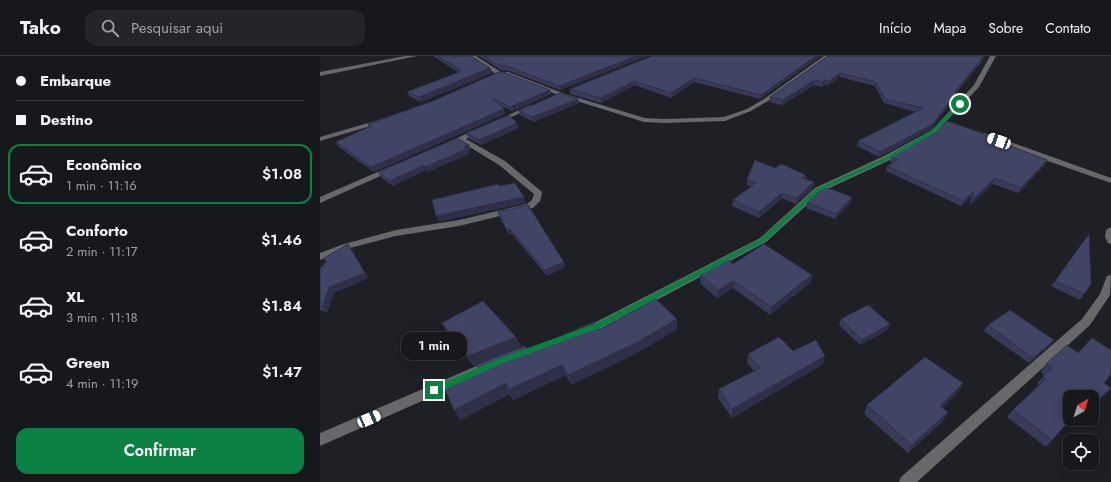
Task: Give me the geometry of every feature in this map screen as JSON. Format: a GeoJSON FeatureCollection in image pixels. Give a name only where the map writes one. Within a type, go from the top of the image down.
{"type":"FeatureCollection","features":[{"type":"Feature","properties":{"kind":"street"},"geometry":{"type":"LineString","coordinates":[[320,74],[414,56]]}},
{"type":"Feature","properties":{"kind":"street"},"geometry":{"type":"LineString","coordinates":[[472,56],[499,73],[510,74],[563,94],[644,120],[665,121],[725,119],[749,110],[766,100],[828,56]]}},
{"type":"Feature","properties":{"kind":"street"},"geometry":{"type":"LineString","coordinates":[[571,335],[600,325],[763,240],[818,190],[888,158],[934,131],[946,123],[977,86],[993,56]]}},
{"type":"Feature","properties":{"kind":"street"},"geometry":{"type":"LineString","coordinates":[[486,79],[499,73]]}},
{"type":"Feature","properties":{"kind":"street"},"geometry":{"type":"LineString","coordinates":[[549,99],[577,89]]}},
{"type":"Feature","properties":{"kind":"street"},"geometry":{"type":"LineString","coordinates":[[440,148],[536,105]]}},
{"type":"Feature","properties":{"kind":"street"},"geometry":{"type":"LineString","coordinates":[[320,138],[388,119]]}},
{"type":"Feature","properties":{"kind":"street"},"geometry":{"type":"LineString","coordinates":[[972,132],[1111,181]]}},
{"type":"Feature","properties":{"kind":"street"},"geometry":{"type":"LineString","coordinates":[[320,257],[347,246],[396,233],[459,223],[530,206],[536,201],[538,194],[502,163],[461,139]]}},
{"type":"Feature","properties":{"kind":"street"},"geometry":{"type":"LineString","coordinates":[[320,200],[398,166]]}},
{"type":"Feature","properties":{"kind":"street"},"geometry":{"type":"LineString","coordinates":[[1111,230],[1111,241]]}},
{"type":"Feature","properties":{"kind":"street"},"geometry":{"type":"LineString","coordinates":[[906,482],[1086,322],[1105,295],[1111,279]]}},
{"type":"Feature","properties":{"kind":"street"},"geometry":{"type":"LineString","coordinates":[[320,440],[493,364]]}},
{"type":"Feature","properties":{"kind":"building"},"geometry":{"type":"Polygon","coordinates":[[[438,56],[471,56],[490,68],[419,97],[407,92],[462,71],[438,56]]]}},
{"type":"Feature","properties":{"kind":"building"},"geometry":{"type":"Polygon","coordinates":[[[484,56],[636,56],[559,86],[507,66],[499,65],[484,56]]]}},
{"type":"Feature","properties":{"kind":"building"},"geometry":{"type":"Polygon","coordinates":[[[652,56],[816,56],[761,95],[694,78],[671,93],[634,81],[600,98],[570,89],[652,56]]]}},
{"type":"Feature","properties":{"kind":"building"},"geometry":{"type":"Polygon","coordinates":[[[828,56],[984,56],[955,92],[958,90],[933,124],[880,152],[858,141],[923,108],[885,99],[876,82],[840,73],[829,81],[825,80],[822,82],[815,80],[783,100],[770,97],[828,56]]]}},
{"type":"Feature","properties":{"kind":"building"},"geometry":{"type":"Polygon","coordinates":[[[499,72],[503,72],[550,90],[510,107],[492,98],[504,109],[371,167],[336,142],[371,126],[368,124],[433,101],[499,72]]]}},
{"type":"Feature","properties":{"kind":"building"},"geometry":{"type":"Polygon","coordinates":[[[560,93],[578,99],[532,117],[519,111],[560,93]]]}},
{"type":"Feature","properties":{"kind":"building"},"geometry":{"type":"Polygon","coordinates":[[[509,115],[517,123],[479,140],[466,133],[509,115]]]}},
{"type":"Feature","properties":{"kind":"building"},"geometry":{"type":"Polygon","coordinates":[[[947,121],[993,137],[992,139],[1047,160],[1021,188],[995,178],[972,200],[974,191],[963,201],[887,166],[898,160],[891,157],[947,121]]]}},
{"type":"Feature","properties":{"kind":"building"},"geometry":{"type":"Polygon","coordinates":[[[457,138],[469,145],[464,147],[467,149],[425,167],[424,165],[390,181],[378,172],[457,138]]]}},
{"type":"Feature","properties":{"kind":"building"},"geometry":{"type":"Polygon","coordinates":[[[755,160],[775,168],[781,164],[806,175],[802,178],[814,182],[796,198],[782,193],[759,212],[733,200],[756,183],[747,179],[755,160]]]}},
{"type":"Feature","properties":{"kind":"building"},"geometry":{"type":"Polygon","coordinates":[[[515,183],[524,197],[436,216],[432,200],[498,184],[499,186],[515,183]]]}},
{"type":"Feature","properties":{"kind":"building"},"geometry":{"type":"Polygon","coordinates":[[[825,187],[852,197],[836,214],[807,202],[825,187]]]}},
{"type":"Feature","properties":{"kind":"building"},"geometry":{"type":"Polygon","coordinates":[[[528,205],[564,262],[545,270],[510,229],[507,230],[498,212],[528,205]]]}},
{"type":"Feature","properties":{"kind":"building"},"geometry":{"type":"Polygon","coordinates":[[[1089,234],[1091,284],[1084,294],[1055,281],[1089,234]]]}},
{"type":"Feature","properties":{"kind":"building"},"geometry":{"type":"Polygon","coordinates":[[[348,244],[365,273],[329,287],[323,307],[320,306],[320,269],[326,262],[324,258],[348,244]]]}},
{"type":"Feature","properties":{"kind":"building"},"geometry":{"type":"Polygon","coordinates":[[[764,244],[812,275],[771,307],[733,281],[718,290],[700,275],[727,259],[733,264],[764,244]]]}},
{"type":"Feature","properties":{"kind":"building"},"geometry":{"type":"Polygon","coordinates":[[[656,299],[677,319],[636,343],[568,375],[562,365],[508,390],[506,383],[454,410],[444,387],[480,370],[476,365],[525,346],[529,350],[594,322],[599,330],[656,299]]]}},
{"type":"Feature","properties":{"kind":"building"},"geometry":{"type":"Polygon","coordinates":[[[483,301],[516,337],[468,356],[442,323],[483,301]]]}},
{"type":"Feature","properties":{"kind":"building"},"geometry":{"type":"Polygon","coordinates":[[[868,305],[890,324],[862,340],[841,319],[868,305]]]}},
{"type":"Feature","properties":{"kind":"building"},"geometry":{"type":"Polygon","coordinates":[[[1010,310],[1054,340],[1033,358],[988,325],[1010,310]]]}},
{"type":"Feature","properties":{"kind":"building"},"geometry":{"type":"Polygon","coordinates":[[[779,337],[793,351],[816,340],[825,356],[732,409],[719,389],[760,368],[748,354],[779,337]]]}},
{"type":"Feature","properties":{"kind":"building"},"geometry":{"type":"Polygon","coordinates":[[[1092,338],[1111,350],[1111,374],[1104,383],[1111,388],[1099,399],[1099,390],[1063,390],[1063,426],[1065,426],[1052,440],[1013,410],[1046,379],[1043,376],[1052,368],[1046,364],[1067,345],[1078,353],[1092,338]]]}},
{"type":"Feature","properties":{"kind":"building"},"geometry":{"type":"Polygon","coordinates":[[[925,357],[963,383],[940,406],[948,412],[912,445],[867,405],[925,357]]]}},
{"type":"Feature","properties":{"kind":"route"},"geometry":{"type":"LineString","coordinates":[[434,390],[500,361],[600,325],[763,240],[818,190],[888,158],[934,131],[960,104]]}}]}
